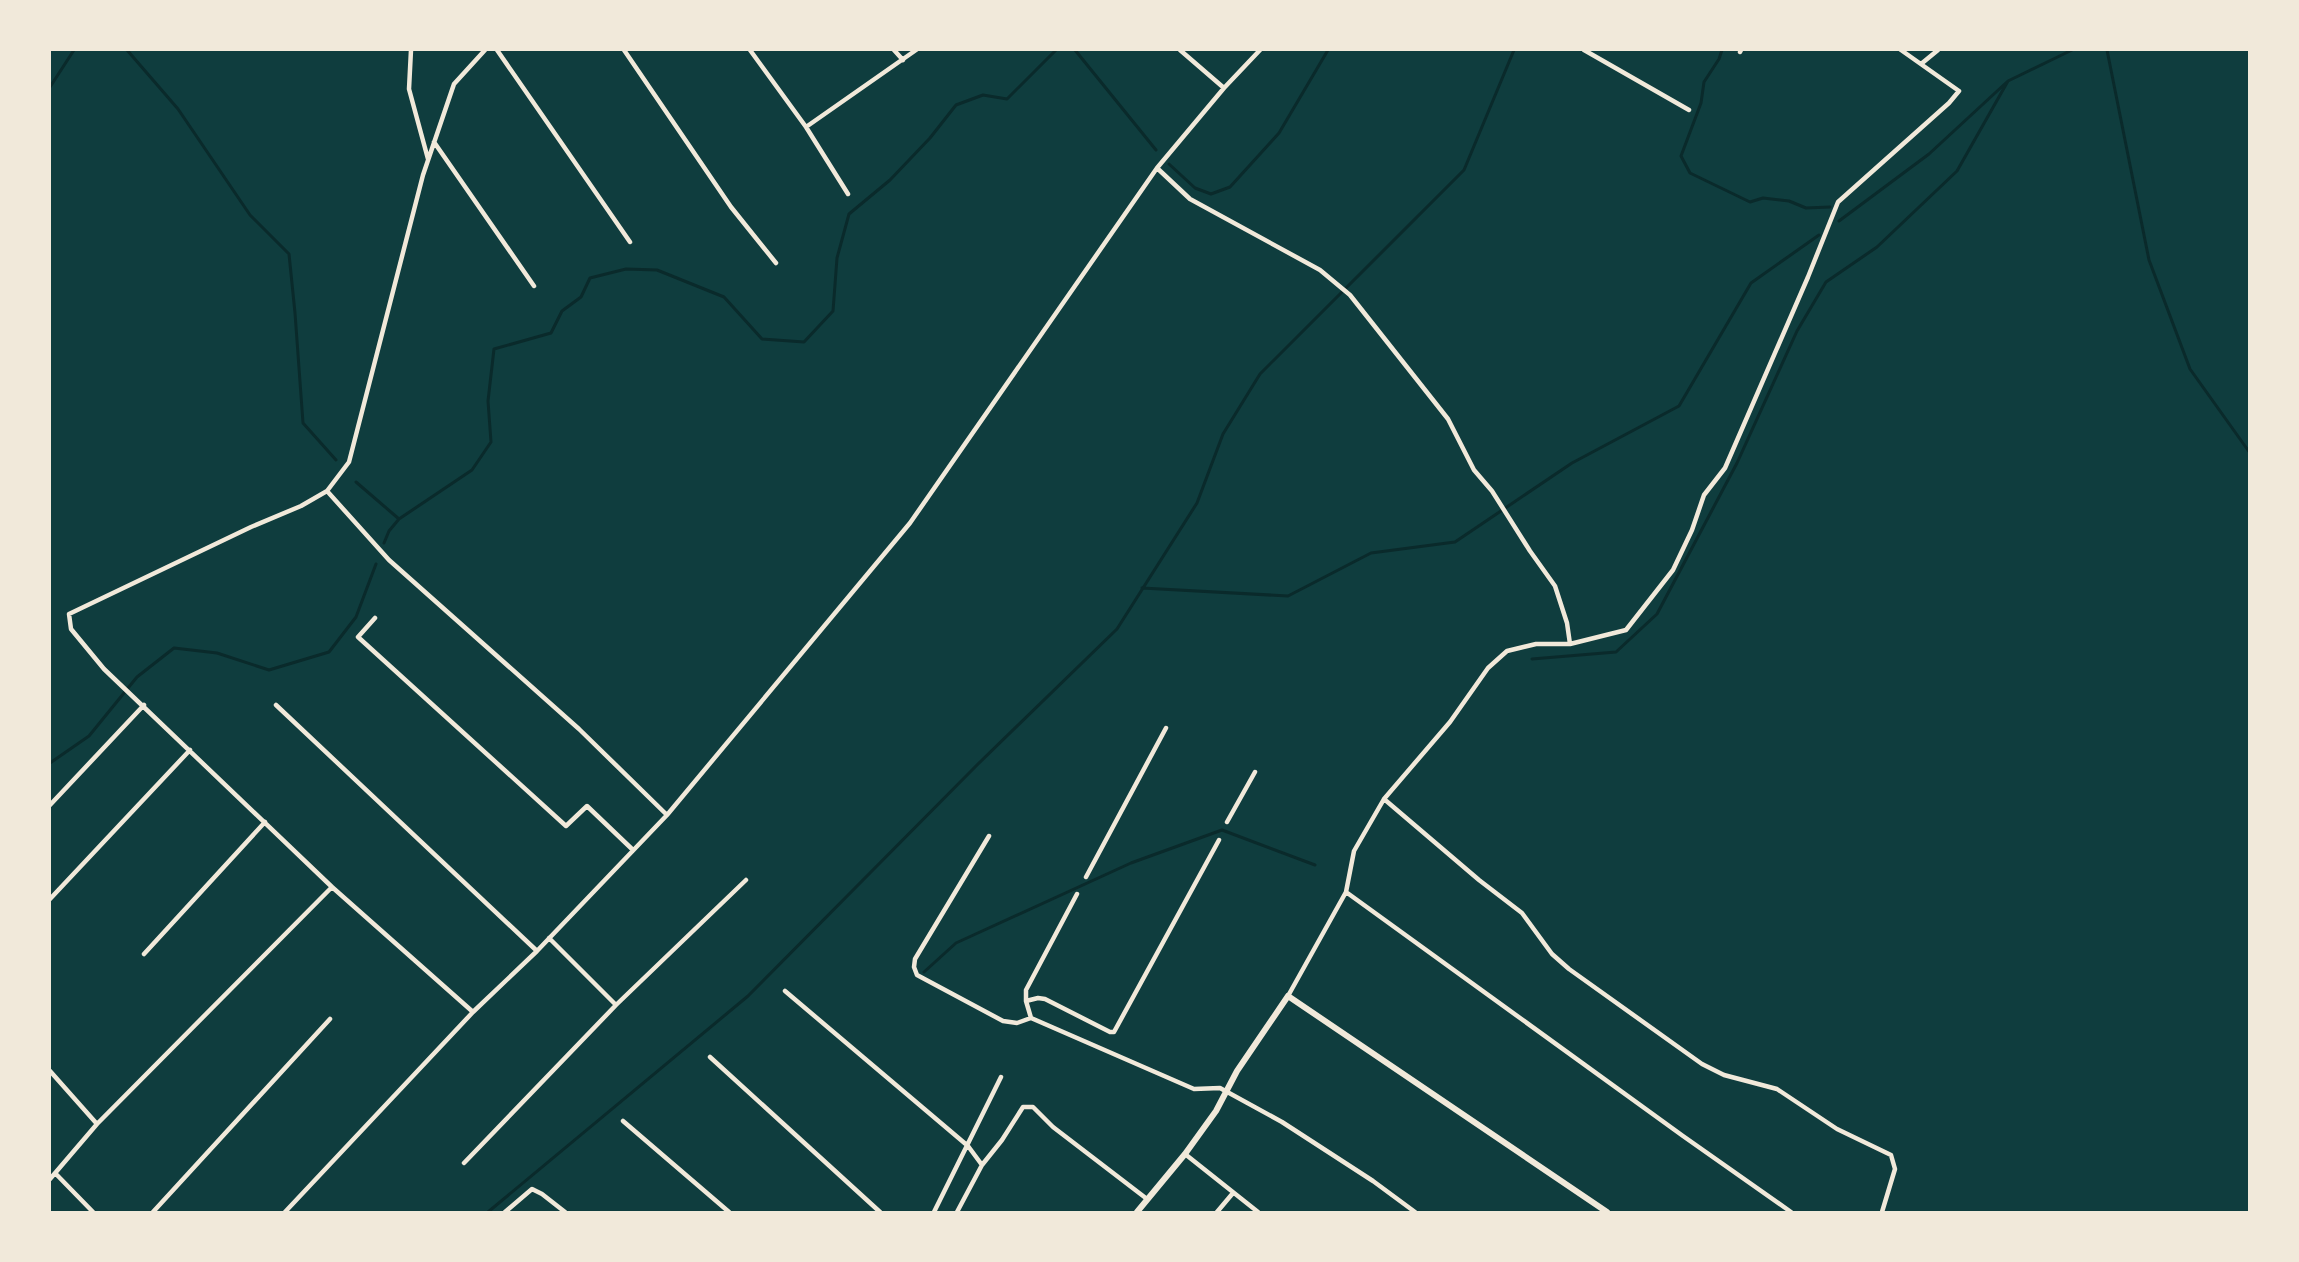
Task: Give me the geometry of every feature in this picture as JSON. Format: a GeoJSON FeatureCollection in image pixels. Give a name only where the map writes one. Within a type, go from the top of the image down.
{"type":"FeatureCollection","features":[{"type":"Feature","properties":{"kind":"street"},"geometry":{"type":"LineString","coordinates":[[411,50],[409,89],[428,159]]}},
{"type":"Feature","properties":{"kind":"street"},"geometry":{"type":"LineString","coordinates":[[473,1012],[332,887],[104,669],[71,629],[69,614],[251,527],[301,506],[327,491],[349,462],[428,159],[454,84],[485,50]]}},
{"type":"Feature","properties":{"kind":"street"},"geometry":{"type":"LineString","coordinates":[[497,50],[630,242]]}},
{"type":"Feature","properties":{"kind":"street"},"geometry":{"type":"LineString","coordinates":[[624,50],[731,207],[776,263]]}},
{"type":"Feature","properties":{"kind":"street"},"geometry":{"type":"LineString","coordinates":[[750,50],[806,127],[848,194]]}},
{"type":"Feature","properties":{"kind":"street"},"geometry":{"type":"LineString","coordinates":[[894,50],[903,60]]}},
{"type":"Feature","properties":{"kind":"street"},"geometry":{"type":"LineString","coordinates":[[806,127],[916,50]]}},
{"type":"Feature","properties":{"kind":"street"},"geometry":{"type":"LineString","coordinates":[[1180,50],[1224,88]]}},
{"type":"Feature","properties":{"kind":"street"},"geometry":{"type":"LineString","coordinates":[[285,1212],[473,1012],[537,951],[667,815],[910,523],[1156,168],[1224,88],[1260,50]]}},
{"type":"Feature","properties":{"kind":"street"},"geometry":{"type":"LineString","coordinates":[[1584,50],[1689,110]]}},
{"type":"Feature","properties":{"kind":"street"},"geometry":{"type":"LineString","coordinates":[[1137,1212],[1185,1154],[1216,1111],[1237,1071],[1288,996],[1346,892],[1354,851],[1384,799],[1450,722],[1488,668],[1507,651],[1536,644],[1570,644],[1626,630],[1673,570],[1692,530],[1704,495],[1725,468],[1838,202],[1959,92],[1901,50]]}},
{"type":"Feature","properties":{"kind":"street"},"geometry":{"type":"LineString","coordinates":[[1921,64],[1938,50]]}},
{"type":"Feature","properties":{"kind":"street"},"geometry":{"type":"LineString","coordinates":[[434,142],[534,286]]}},
{"type":"Feature","properties":{"kind":"street"},"geometry":{"type":"LineString","coordinates":[[1156,168],[1190,200],[1320,270],[1350,295],[1448,419],[1474,470],[1492,491],[1555,586],[1567,623],[1570,644]]}},
{"type":"Feature","properties":{"kind":"street"},"geometry":{"type":"LineString","coordinates":[[327,491],[388,560],[579,729],[667,815]]}},
{"type":"Feature","properties":{"kind":"street"},"geometry":{"type":"LineString","coordinates":[[375,618],[358,637],[566,826],[587,806],[633,850]]}},
{"type":"Feature","properties":{"kind":"street"},"geometry":{"type":"LineString","coordinates":[[50,806],[144,705]]}},
{"type":"Feature","properties":{"kind":"street"},"geometry":{"type":"LineString","coordinates":[[276,705],[537,951]]}},
{"type":"Feature","properties":{"kind":"street"},"geometry":{"type":"LineString","coordinates":[[1086,878],[1166,728]]}},
{"type":"Feature","properties":{"kind":"street"},"geometry":{"type":"LineString","coordinates":[[50,899],[190,750]]}},
{"type":"Feature","properties":{"kind":"street"},"geometry":{"type":"LineString","coordinates":[[1227,822],[1255,772]]}},
{"type":"Feature","properties":{"kind":"street"},"geometry":{"type":"LineString","coordinates":[[1384,799],[1479,880],[1522,913],[1552,954],[1569,969],[1689,1056],[1724,1075],[1777,1089],[1837,1129],[1891,1155],[1895,1169],[1882,1212]]}},
{"type":"Feature","properties":{"kind":"street"},"geometry":{"type":"LineString","coordinates":[[144,954],[265,822]]}},
{"type":"Feature","properties":{"kind":"street"},"geometry":{"type":"LineString","coordinates":[[988,836],[915,959],[917,975],[1003,1021],[1017,1023],[1031,1018],[1194,1089],[1220,1088],[1291,1128],[1374,1181],[1415,1212]]}},
{"type":"Feature","properties":{"kind":"street"},"geometry":{"type":"LineString","coordinates":[[1026,1001],[1045,999],[1114,1032],[1219,840]]}},
{"type":"Feature","properties":{"kind":"street"},"geometry":{"type":"LineString","coordinates":[[464,1163],[616,1005],[746,880]]}},
{"type":"Feature","properties":{"kind":"street"},"geometry":{"type":"LineString","coordinates":[[50,1179],[97,1124],[332,887]]}},
{"type":"Feature","properties":{"kind":"street"},"geometry":{"type":"LineString","coordinates":[[1346,892],[1673,1130],[1791,1212]]}},
{"type":"Feature","properties":{"kind":"street"},"geometry":{"type":"LineString","coordinates":[[1031,1018],[1026,1001],[1026,990],[1077,894]]}},
{"type":"Feature","properties":{"kind":"street"},"geometry":{"type":"LineString","coordinates":[[549,938],[616,1005]]}},
{"type":"Feature","properties":{"kind":"street"},"geometry":{"type":"LineString","coordinates":[[785,991],[968,1146],[982,1165]]}},
{"type":"Feature","properties":{"kind":"street"},"geometry":{"type":"LineString","coordinates":[[1288,996],[1607,1212]]}},
{"type":"Feature","properties":{"kind":"street"},"geometry":{"type":"LineString","coordinates":[[153,1212],[330,1019]]}},
{"type":"Feature","properties":{"kind":"street"},"geometry":{"type":"LineString","coordinates":[[710,1057],[880,1212]]}},
{"type":"Feature","properties":{"kind":"street"},"geometry":{"type":"LineString","coordinates":[[50,1071],[97,1124]]}},
{"type":"Feature","properties":{"kind":"street"},"geometry":{"type":"LineString","coordinates":[[934,1212],[1001,1077]]}},
{"type":"Feature","properties":{"kind":"street"},"geometry":{"type":"LineString","coordinates":[[957,1212],[982,1165],[1002,1140],[1023,1107],[1033,1107],[1053,1127],[1148,1199]]}},
{"type":"Feature","properties":{"kind":"street"},"geometry":{"type":"LineString","coordinates":[[623,1120],[729,1212]]}},
{"type":"Feature","properties":{"kind":"street"},"geometry":{"type":"LineString","coordinates":[[1185,1154],[1258,1212]]}},
{"type":"Feature","properties":{"kind":"street"},"geometry":{"type":"LineString","coordinates":[[55,1173],[93,1212]]}},
{"type":"Feature","properties":{"kind":"street"},"geometry":{"type":"LineString","coordinates":[[505,1212],[532,1189],[565,1212]]}},
{"type":"Feature","properties":{"kind":"street"},"geometry":{"type":"LineString","coordinates":[[1217,1212],[1233,1193]]}},
{"type":"Feature","properties":{"kind":"waterway"},"geometry":{"type":"LineString","coordinates":[[50,87],[74,50]]}},
{"type":"Feature","properties":{"kind":"waterway"},"geometry":{"type":"LineString","coordinates":[[127,50],[178,109],[250,215],[289,254],[303,423],[336,460]]}},
{"type":"Feature","properties":{"kind":"waterway"},"geometry":{"type":"LineString","coordinates":[[384,543],[389,531],[399,519],[472,470],[491,442],[488,401],[494,349],[551,333],[562,311],[581,297],[590,278],[626,269],[657,270],[724,297],[762,339],[804,342],[833,311],[837,258],[849,214],[890,180],[930,138],[956,105],[983,95],[1007,99],[1056,50]]}},
{"type":"Feature","properties":{"kind":"waterway"},"geometry":{"type":"LineString","coordinates":[[1075,50],[1156,150]]}},
{"type":"Feature","properties":{"kind":"waterway"},"geometry":{"type":"LineString","coordinates":[[1169,164],[1195,188],[1211,194],[1230,187],[1279,133],[1328,50]]}},
{"type":"Feature","properties":{"kind":"waterway"},"geometry":{"type":"LineString","coordinates":[[488,1212],[748,996],[978,764],[1117,629],[1197,503],[1223,434],[1260,374],[1464,170],[1514,50]]}},
{"type":"Feature","properties":{"kind":"waterway"},"geometry":{"type":"LineString","coordinates":[[1722,50],[1704,82],[1701,103],[1681,156],[1690,173],[1750,202],[1763,198],[1789,201],[1806,208],[1830,207]]}},
{"type":"Feature","properties":{"kind":"waterway"},"geometry":{"type":"LineString","coordinates":[[1839,221],[1929,154],[2008,81],[2072,50]]}},
{"type":"Feature","properties":{"kind":"waterway"},"geometry":{"type":"LineString","coordinates":[[2107,50],[2149,260],[2190,369],[2250,453]]}},
{"type":"Feature","properties":{"kind":"waterway"},"geometry":{"type":"LineString","coordinates":[[1532,659],[1616,652],[1657,614],[1737,463],[1797,331],[1826,282],[1877,247],[1957,171],[2008,81]]}},
{"type":"Feature","properties":{"kind":"waterway"},"geometry":{"type":"LineString","coordinates":[[1142,588],[1288,596],[1371,553],[1455,542],[1572,463],[1679,406],[1751,283],[1819,235]]}},
{"type":"Feature","properties":{"kind":"waterway"},"geometry":{"type":"LineString","coordinates":[[356,482],[399,519]]}},
{"type":"Feature","properties":{"kind":"waterway"},"geometry":{"type":"LineString","coordinates":[[50,763],[89,736],[137,677],[174,648],[217,653],[269,670],[329,652],[356,617],[376,564]]}},
{"type":"Feature","properties":{"kind":"waterway"},"geometry":{"type":"LineString","coordinates":[[924,972],[956,943],[1131,863],[1222,830],[1315,865]]}}]}
